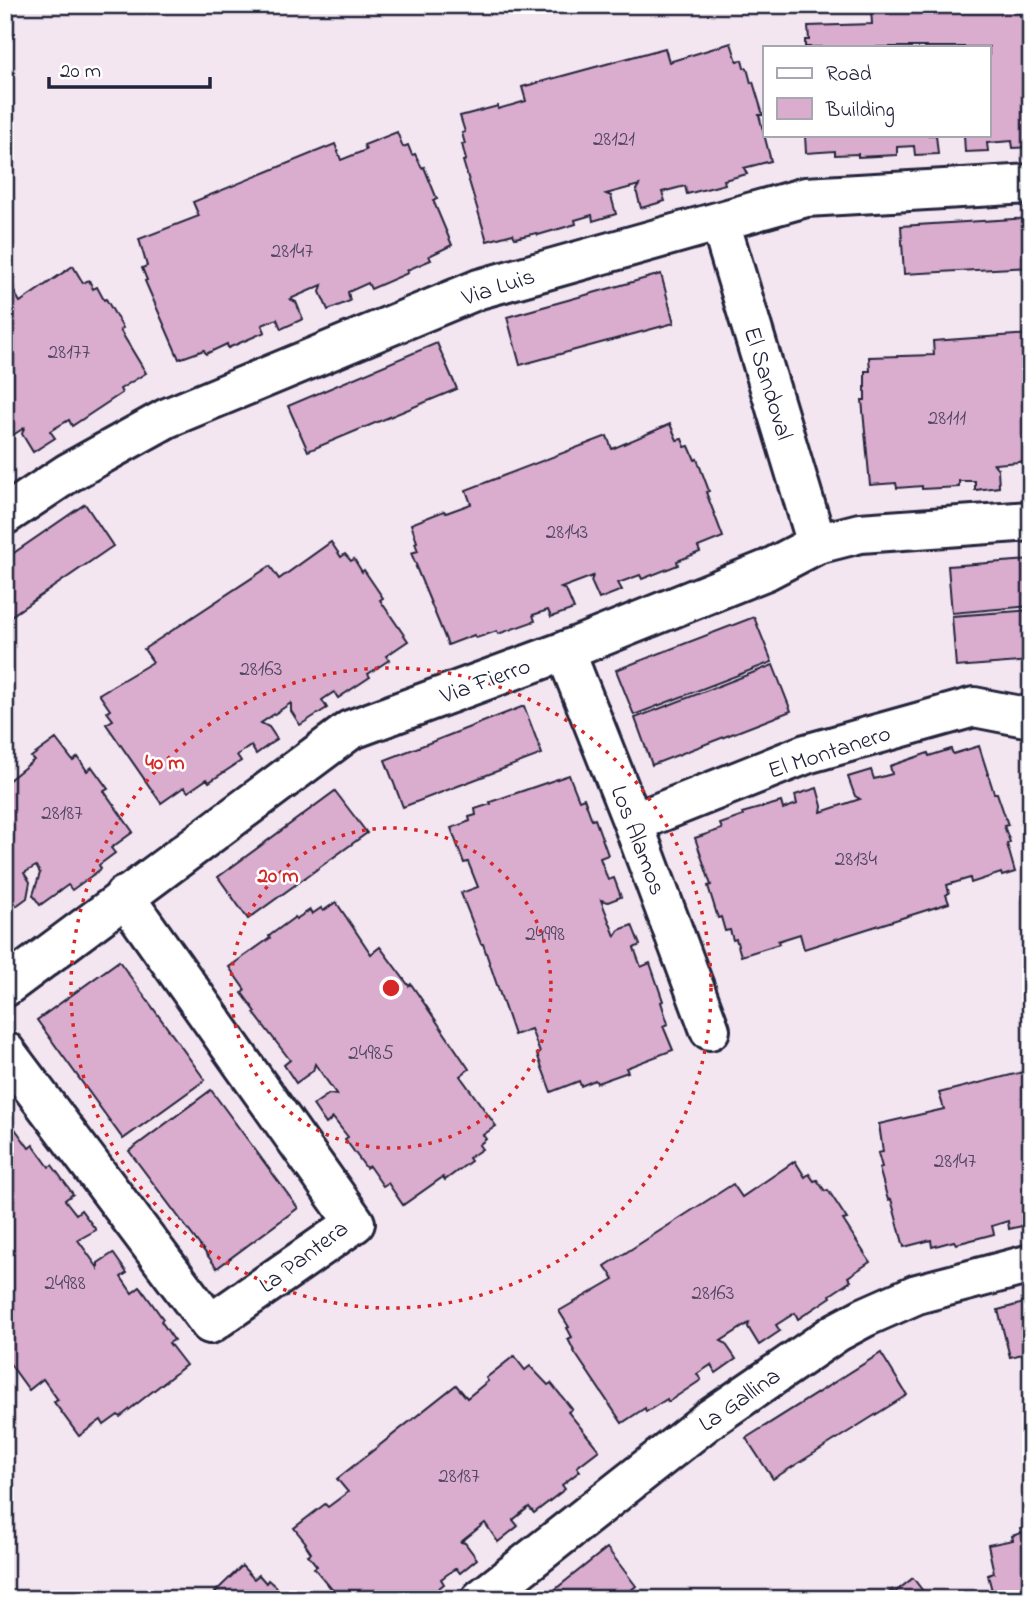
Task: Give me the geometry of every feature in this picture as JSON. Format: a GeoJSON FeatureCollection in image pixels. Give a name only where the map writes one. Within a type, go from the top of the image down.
{"type":"FeatureCollection","features":[{"type":"Feature","properties":{"kind":"street","name":"Via Luis"},"geometry":{"type":"LineString","coordinates":[[5,515],[68,473],[167,418],[479,289],[806,197],[1031,184]]}},
{"type":"Feature","properties":{"kind":"street","name":"El Sandoval"},"geometry":{"type":"LineString","coordinates":[[720,222],[817,544]]}},
{"type":"Feature","properties":{"kind":"street","name":"Via Fierro"},"geometry":{"type":"LineString","coordinates":[[5,987],[350,730],[565,651],[767,570],[817,544],[860,533],[1031,521]]}},
{"type":"Feature","properties":{"kind":"street","name":"Los Alamos"},"geometry":{"type":"LineString","coordinates":[[565,651],[710,1030]]}},
{"type":"Feature","properties":{"kind":"street","name":"El Montanero"},"geometry":{"type":"LineString","coordinates":[[633,823],[806,754],[974,707],[1031,718]]}},
{"type":"Feature","properties":{"kind":"street","name":"La Pantera"},"geometry":{"type":"LineString","coordinates":[[5,1051],[210,1324],[355,1223],[124,896]]}},
{"type":"Feature","properties":{"kind":"street","name":"La Gallina"},"geometry":{"type":"LineString","coordinates":[[481,1599],[707,1421],[837,1332],[917,1294],[1031,1264]]}},
{"type":"Feature","properties":{"kind":"building"},"geometry":{"type":"Polygon","coordinates":[[[934,5],[1019,5],[1020,16],[1031,15],[1031,147],[1013,148],[1012,141],[987,143],[988,151],[965,152],[964,136],[990,136],[990,46],[805,46],[805,40],[809,40],[808,26],[872,24],[871,9],[934,5]]]}},
{"type":"Feature","properties":{"kind":"building"},"geometry":{"type":"Polygon","coordinates":[[[731,43],[737,61],[742,60],[751,83],[753,82],[763,115],[759,115],[771,161],[744,168],[747,174],[724,180],[725,184],[687,194],[685,186],[662,192],[665,201],[641,208],[636,190],[639,185],[606,194],[611,196],[616,214],[593,221],[592,215],[575,220],[576,224],[538,235],[537,233],[515,238],[513,234],[487,241],[463,161],[466,160],[462,133],[465,132],[460,116],[526,101],[522,87],[665,48],[669,62],[731,43]]]}},
{"type":"Feature","properties":{"kind":"building"},"geometry":{"type":"Polygon","coordinates":[[[397,132],[403,147],[408,145],[412,155],[415,154],[422,168],[424,167],[437,199],[433,200],[452,245],[429,256],[431,260],[407,270],[408,273],[371,289],[368,283],[348,292],[350,301],[328,310],[320,292],[322,285],[290,299],[296,302],[303,319],[281,329],[277,319],[262,325],[265,332],[228,348],[227,344],[206,354],[204,350],[179,359],[145,281],[147,280],[142,268],[147,266],[139,239],[199,216],[193,202],[335,144],[341,160],[366,150],[364,145],[397,132]]]}},
{"type":"Feature","properties":{"kind":"building"},"geometry":{"type":"Polygon","coordinates":[[[805,136],[936,136],[938,154],[915,155],[914,146],[897,147],[897,155],[858,157],[858,154],[835,155],[835,151],[806,153],[805,136]]]}},
{"type":"Feature","properties":{"kind":"building"},"geometry":{"type":"Polygon","coordinates":[[[1031,218],[1031,267],[904,274],[901,226],[1031,218]]]}},
{"type":"Feature","properties":{"kind":"building"},"geometry":{"type":"Polygon","coordinates":[[[73,266],[83,283],[89,280],[93,289],[97,287],[104,300],[106,299],[123,328],[120,330],[146,373],[120,389],[122,393],[72,426],[69,420],[50,431],[55,438],[33,452],[22,434],[24,428],[5,440],[5,292],[12,288],[20,302],[73,266]]]}},
{"type":"Feature","properties":{"kind":"building"},"geometry":{"type":"Polygon","coordinates":[[[661,274],[674,323],[520,365],[507,317],[661,274]]]}},
{"type":"Feature","properties":{"kind":"building"},"geometry":{"type":"Polygon","coordinates":[[[1031,334],[1031,461],[994,464],[998,469],[999,487],[975,490],[975,481],[959,481],[959,487],[922,489],[922,486],[897,488],[896,483],[870,485],[862,400],[865,400],[865,371],[870,371],[869,357],[934,355],[933,341],[1031,334]]]}},
{"type":"Feature","properties":{"kind":"building"},"geometry":{"type":"Polygon","coordinates":[[[437,343],[457,389],[308,451],[288,406],[437,343]]]}},
{"type":"Feature","properties":{"kind":"building"},"geometry":{"type":"Polygon","coordinates":[[[670,424],[677,440],[682,439],[685,447],[689,446],[695,460],[697,459],[723,537],[698,547],[700,552],[677,561],[678,565],[642,579],[640,575],[618,583],[622,590],[599,599],[591,581],[593,576],[561,588],[566,590],[574,609],[551,617],[548,610],[533,615],[535,621],[498,634],[497,631],[476,638],[474,635],[448,645],[411,553],[418,551],[411,524],[471,504],[466,490],[607,436],[612,449],[670,424]]]}},
{"type":"Feature","properties":{"kind":"building"},"geometry":{"type":"Polygon","coordinates":[[[1031,461],[1031,486],[1028,486],[1027,467],[1031,461]]]}},
{"type":"Feature","properties":{"kind":"building"},"geometry":{"type":"Polygon","coordinates":[[[85,504],[113,546],[5,620],[5,559],[85,504]]]}},
{"type":"Feature","properties":{"kind":"building"},"geometry":{"type":"Polygon","coordinates":[[[331,542],[341,557],[345,554],[351,561],[354,559],[362,572],[364,570],[383,598],[380,600],[408,641],[386,656],[389,660],[368,674],[370,677],[338,698],[334,692],[322,700],[327,708],[300,725],[291,711],[291,703],[261,723],[269,727],[277,739],[256,754],[251,746],[237,755],[241,761],[209,782],[207,779],[188,792],[184,787],[161,803],[106,724],[113,720],[99,694],[153,662],[144,649],[270,566],[279,579],[331,542]]]}},
{"type":"Feature","properties":{"kind":"building"},"geometry":{"type":"Polygon","coordinates":[[[1031,560],[1031,606],[952,613],[948,566],[1031,560]]]}},
{"type":"Feature","properties":{"kind":"building"},"geometry":{"type":"Polygon","coordinates":[[[1031,610],[1031,661],[956,667],[952,616],[1031,610]]]}},
{"type":"Feature","properties":{"kind":"building"},"geometry":{"type":"Polygon","coordinates":[[[754,617],[772,662],[634,715],[616,670],[754,617]]]}},
{"type":"Feature","properties":{"kind":"building"},"geometry":{"type":"Polygon","coordinates":[[[773,665],[791,711],[652,765],[635,718],[773,665]]]}},
{"type":"Feature","properties":{"kind":"building"},"geometry":{"type":"Polygon","coordinates":[[[524,706],[542,754],[403,807],[385,760],[524,706]]]}},
{"type":"Feature","properties":{"kind":"building"},"geometry":{"type":"Polygon","coordinates":[[[56,739],[73,761],[78,757],[87,771],[92,767],[108,789],[104,791],[133,832],[111,848],[115,853],[99,865],[101,869],[72,890],[68,885],[40,905],[33,895],[40,873],[36,866],[24,873],[30,882],[27,898],[5,914],[5,775],[9,780],[34,760],[31,757],[56,739]]]}},
{"type":"Feature","properties":{"kind":"building"},"geometry":{"type":"Polygon","coordinates":[[[979,746],[994,793],[997,793],[1008,825],[1004,826],[1010,842],[1007,844],[1015,872],[1002,876],[1001,873],[971,883],[970,878],[947,885],[949,903],[804,949],[800,934],[741,956],[736,939],[733,940],[730,930],[725,931],[721,917],[718,918],[708,886],[711,885],[695,838],[722,829],[720,824],[743,816],[742,813],[781,802],[783,809],[797,804],[795,795],[817,788],[821,812],[860,799],[855,796],[848,777],[871,770],[874,779],[892,774],[890,766],[928,753],[929,756],[951,749],[953,754],[979,746]]]}},
{"type":"Feature","properties":{"kind":"building"},"geometry":{"type":"Polygon","coordinates":[[[569,775],[579,800],[584,798],[592,820],[595,819],[608,855],[600,858],[608,880],[614,878],[621,897],[608,902],[601,900],[615,936],[619,930],[632,925],[640,945],[634,948],[641,967],[650,963],[663,1001],[661,1002],[668,1024],[663,1026],[673,1050],[626,1068],[628,1072],[597,1083],[595,1080],[581,1086],[579,1081],[551,1092],[531,1029],[514,1035],[483,944],[461,893],[478,887],[468,862],[464,863],[451,828],[470,821],[469,817],[476,815],[475,809],[491,804],[490,802],[569,775]]]}},
{"type":"Feature","properties":{"kind":"building"},"geometry":{"type":"Polygon","coordinates":[[[335,791],[367,833],[248,919],[218,877],[335,791]]]}},
{"type":"Feature","properties":{"kind":"building"},"geometry":{"type":"Polygon","coordinates":[[[336,902],[371,954],[380,947],[409,986],[411,984],[469,1069],[460,1076],[496,1126],[483,1135],[486,1139],[479,1145],[482,1149],[469,1158],[471,1161],[403,1205],[388,1183],[383,1186],[369,1166],[366,1168],[333,1118],[326,1124],[313,1105],[329,1094],[337,1095],[315,1064],[313,1071],[296,1083],[284,1065],[290,1060],[254,1013],[256,1012],[242,993],[245,990],[229,967],[295,917],[296,919],[310,910],[312,914],[321,908],[323,911],[336,902]]]}},
{"type":"Feature","properties":{"kind":"building"},"geometry":{"type":"Polygon","coordinates":[[[119,961],[205,1080],[123,1139],[37,1020],[119,961]]]}},
{"type":"Feature","properties":{"kind":"building"},"geometry":{"type":"Polygon","coordinates":[[[1031,1070],[1031,1201],[1023,1203],[1027,1205],[1031,1224],[1009,1229],[1008,1221],[992,1226],[994,1234],[956,1244],[954,1241],[932,1247],[931,1240],[904,1247],[879,1168],[882,1167],[878,1153],[883,1152],[879,1124],[944,1109],[939,1093],[1031,1070]]]}},
{"type":"Feature","properties":{"kind":"building"},"geometry":{"type":"Polygon","coordinates":[[[211,1090],[298,1208],[217,1268],[129,1151],[211,1090]]]}},
{"type":"Feature","properties":{"kind":"building"},"geometry":{"type":"Polygon","coordinates":[[[13,1126],[29,1148],[33,1145],[49,1167],[52,1165],[73,1194],[65,1200],[76,1214],[81,1210],[96,1230],[78,1240],[98,1268],[98,1263],[113,1253],[127,1273],[121,1277],[132,1293],[140,1287],[163,1319],[161,1321],[174,1340],[169,1343],[186,1365],[120,1417],[118,1415],[104,1425],[101,1420],[79,1436],[54,1402],[58,1400],[43,1379],[29,1390],[5,1357],[5,1132],[13,1126]]]}},
{"type":"Feature","properties":{"kind":"building"},"geometry":{"type":"Polygon","coordinates":[[[795,1161],[805,1177],[809,1174],[825,1191],[828,1190],[847,1219],[843,1220],[870,1262],[848,1277],[851,1281],[830,1295],[831,1297],[798,1319],[795,1313],[776,1325],[780,1331],[759,1345],[748,1327],[749,1323],[721,1341],[736,1359],[716,1373],[711,1365],[697,1374],[701,1380],[668,1402],[667,1399],[646,1412],[645,1408],[622,1423],[575,1353],[568,1339],[572,1337],[567,1328],[569,1327],[559,1311],[614,1279],[605,1266],[733,1184],[742,1197],[795,1161]]]}},
{"type":"Feature","properties":{"kind":"building"},"geometry":{"type":"Polygon","coordinates":[[[1031,1301],[1031,1352],[1010,1357],[998,1310],[1031,1301]]]}},
{"type":"Feature","properties":{"kind":"building"},"geometry":{"type":"Polygon","coordinates":[[[881,1353],[907,1395],[773,1479],[746,1438],[881,1353]]]}},
{"type":"Feature","properties":{"kind":"building"},"geometry":{"type":"Polygon","coordinates":[[[514,1356],[525,1370],[530,1366],[548,1385],[551,1383],[572,1409],[568,1412],[599,1450],[577,1467],[580,1471],[562,1485],[565,1489],[534,1513],[529,1507],[513,1520],[518,1526],[498,1542],[485,1523],[461,1542],[465,1543],[477,1559],[460,1573],[456,1568],[441,1579],[444,1584],[425,1599],[340,1599],[314,1568],[317,1566],[308,1555],[311,1553],[306,1543],[294,1528],[325,1504],[328,1507],[348,1492],[337,1479],[456,1385],[467,1398],[488,1381],[486,1378],[514,1356]]]}},
{"type":"Feature","properties":{"kind":"building"},"geometry":{"type":"Polygon","coordinates":[[[1031,1527],[1031,1599],[994,1599],[988,1575],[994,1573],[988,1545],[1013,1540],[1012,1536],[1021,1533],[1020,1529],[1031,1527]]]}},
{"type":"Feature","properties":{"kind":"building"},"geometry":{"type":"Polygon","coordinates":[[[607,1548],[636,1586],[620,1599],[543,1599],[607,1548]]]}},
{"type":"Feature","properties":{"kind":"building"},"geometry":{"type":"Polygon","coordinates":[[[242,1566],[254,1579],[259,1575],[266,1583],[268,1580],[290,1599],[213,1599],[218,1594],[215,1592],[242,1566]]]}},
{"type":"Feature","properties":{"kind":"building"},"geometry":{"type":"Polygon","coordinates":[[[913,1578],[929,1599],[881,1599],[892,1590],[894,1593],[913,1578]]]}}]}
